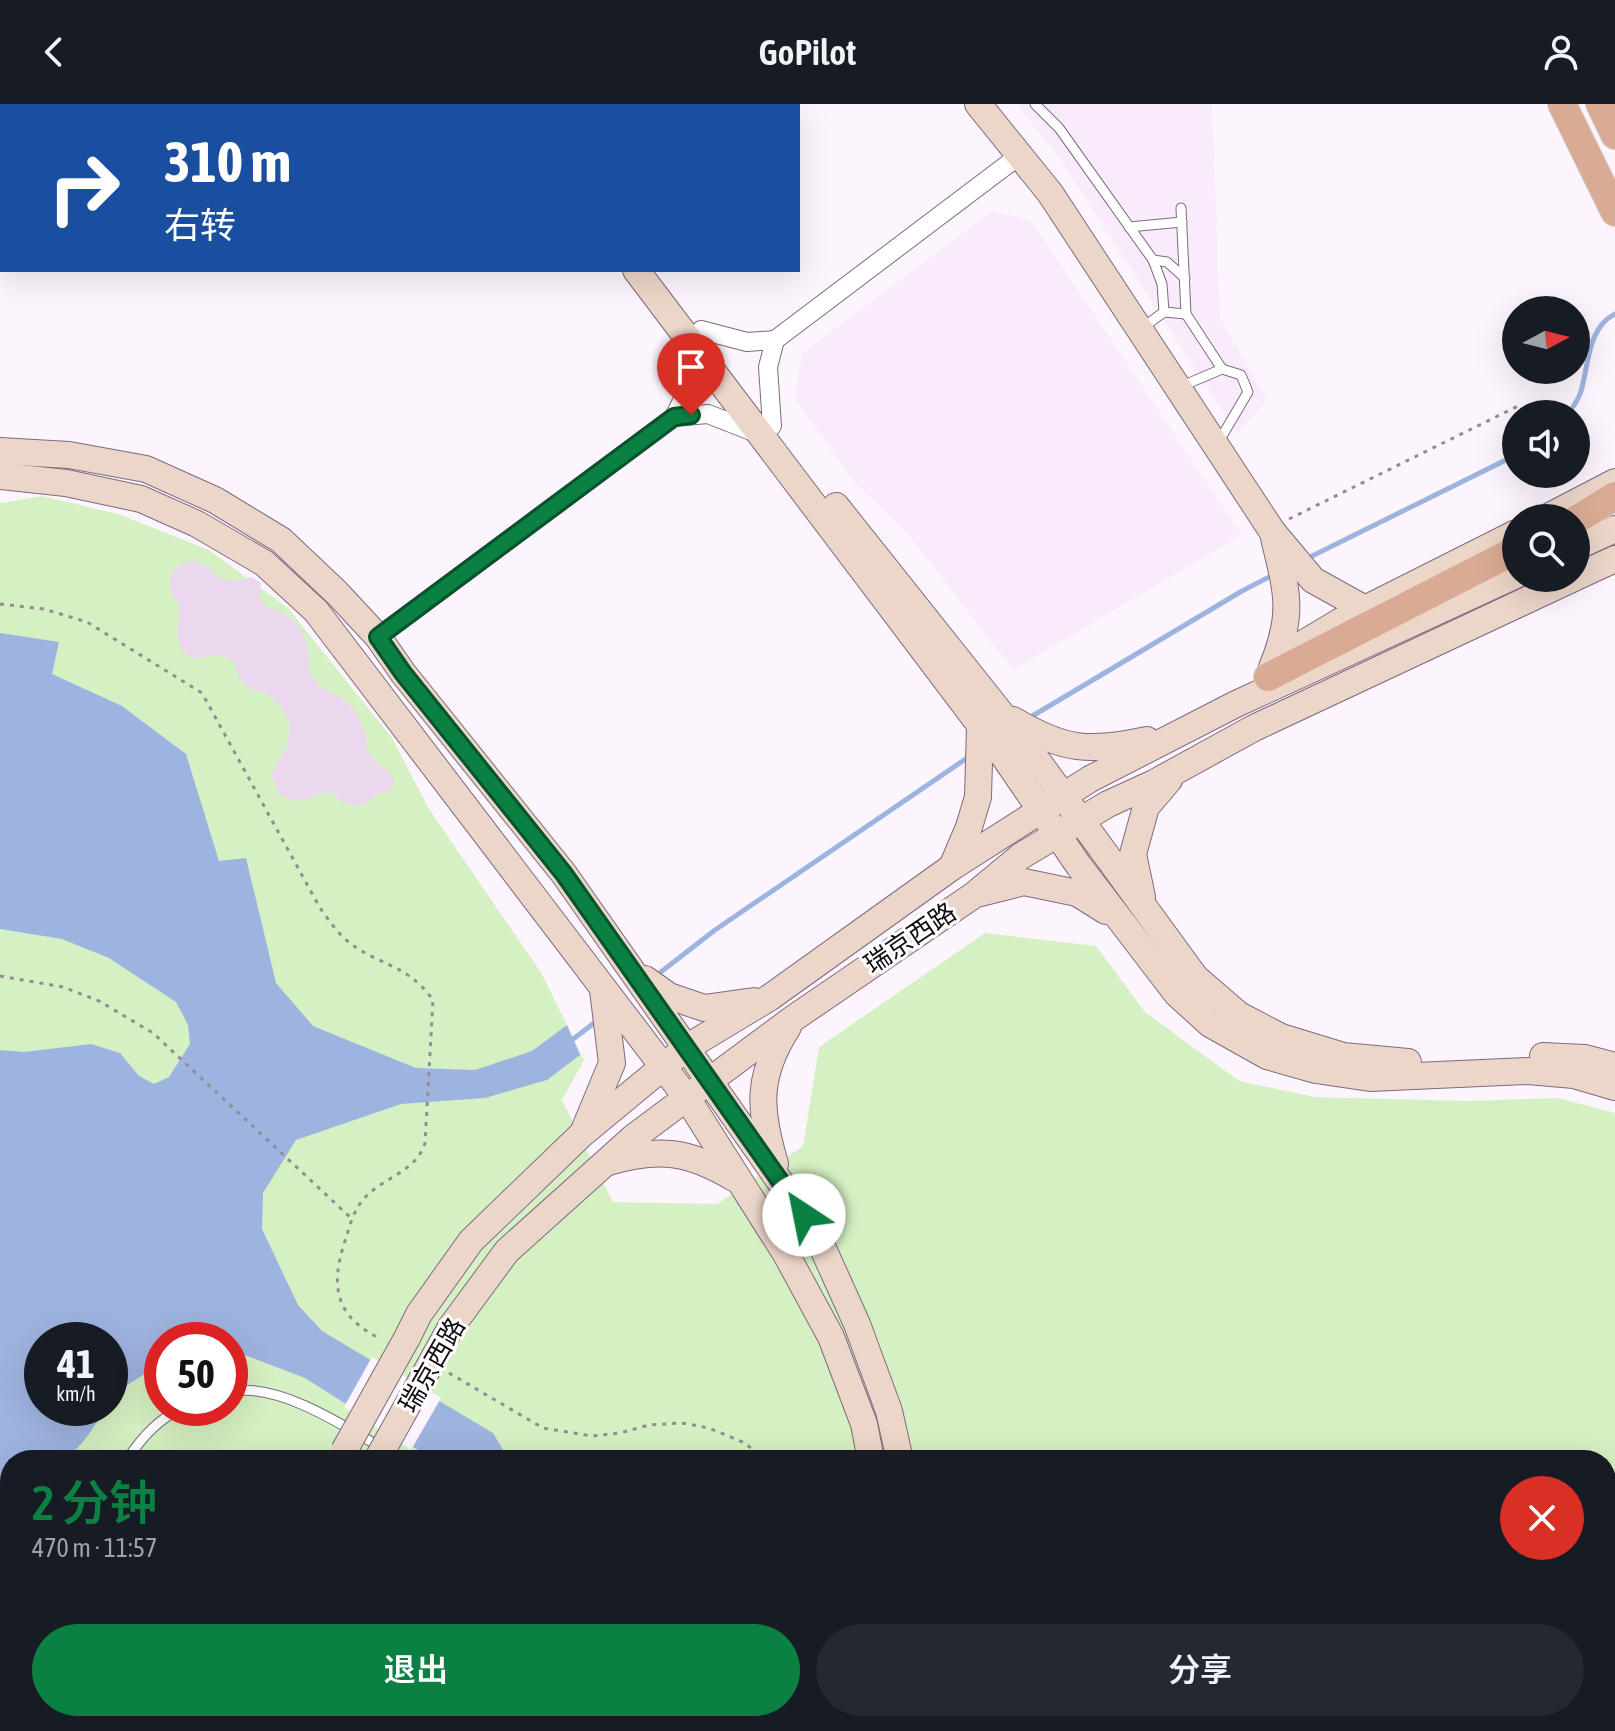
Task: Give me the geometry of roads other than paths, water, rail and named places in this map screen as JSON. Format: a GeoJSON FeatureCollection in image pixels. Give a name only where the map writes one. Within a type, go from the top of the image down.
{"type":"FeatureCollection","features":[{"type":"Feature","properties":{"kind":"main road"},"geometry":{"type":"LineString","coordinates":[[1562,104],[1612,206]]}},
{"type":"Feature","properties":{"kind":"main road"},"geometry":{"type":"LineString","coordinates":[[1600,104],[1615,135]]}},
{"type":"Feature","properties":{"kind":"main road"},"geometry":{"type":"LineString","coordinates":[[1590,511],[1615,496]]}},
{"type":"Feature","properties":{"kind":"main road"},"geometry":{"type":"LineString","coordinates":[[1268,677],[1502,557]]}},
{"type":"Feature","properties":{"kind":"street"},"geometry":{"type":"LineString","coordinates":[[978,104],[1050,193],[1216,446],[1313,580],[1367,610]]}},
{"type":"Feature","properties":{"kind":"street"},"geometry":{"type":"LineString","coordinates":[[694,333],[747,342],[775,340],[1020,155]]}},
{"type":"Feature","properties":{"kind":"street"},"geometry":{"type":"LineString","coordinates":[[638,272],[694,333],[988,716],[1024,747],[1052,803],[1057,834],[1177,994],[1210,1024],[1267,1056],[1316,1070],[1370,1078],[1528,1071],[1574,1075],[1615,1087]]}},
{"type":"Feature","properties":{"kind":"street"},"geometry":{"type":"LineString","coordinates":[[378,637],[674,417],[690,385],[694,333],[659,272]]}},
{"type":"Feature","properties":{"kind":"street"},"geometry":{"type":"LineString","coordinates":[[767,430],[768,367],[775,340]]}},
{"type":"Feature","properties":{"kind":"street"},"geometry":{"type":"LineString","coordinates":[[674,417],[708,414],[767,430]]}},
{"type":"Feature","properties":{"kind":"street"},"geometry":{"type":"LineString","coordinates":[[4,449],[69,455],[146,469],[215,500],[281,540],[378,637],[403,673],[564,874],[816,1233],[857,1324],[889,1411],[898,1450]]}},
{"type":"Feature","properties":{"kind":"street"},"geometry":{"type":"LineString","coordinates":[[0,476],[66,483],[141,499],[197,524],[264,563],[316,611],[687,1098],[786,1254],[831,1337],[864,1424],[869,1450]]}},
{"type":"Feature","properties":{"kind":"street"},"geometry":{"type":"LineString","coordinates":[[1573,504],[1615,482]]}},
{"type":"Feature","properties":{"kind":"street"},"geometry":{"type":"LineString","coordinates":[[1268,677],[1283,640],[1288,593],[1276,528]]}},
{"type":"Feature","properties":{"kind":"street"},"geometry":{"type":"LineString","coordinates":[[1590,541],[1615,529]]}},
{"type":"Feature","properties":{"kind":"street"},"geometry":{"type":"LineString","coordinates":[[1236,704],[1301,645],[1341,621],[1502,540]]}},
{"type":"Feature","properties":{"kind":"street","name":"瑞京西路"},"geometry":{"type":"LineString","coordinates":[[1590,571],[1615,559]]}},
{"type":"Feature","properties":{"kind":"street","name":"瑞京西路"},"geometry":{"type":"LineString","coordinates":[[345,1450],[397,1340],[471,1241],[582,1134],[686,1048],[769,998],[952,867],[1052,803],[1236,704],[1502,581]]}},
{"type":"Feature","properties":{"kind":"street","name":"瑞京西路"},"geometry":{"type":"LineString","coordinates":[[383,1450],[436,1362],[451,1327],[507,1251],[634,1137],[794,1018],[974,895],[1021,856],[1081,820],[1254,728],[1545,592]]}},
{"type":"Feature","properties":{"kind":"street"},"geometry":{"type":"LineString","coordinates":[[988,716],[1024,747],[1111,747],[1174,735]]}},
{"type":"Feature","properties":{"kind":"street"},"geometry":{"type":"LineString","coordinates":[[952,867],[978,797],[979,767],[988,716]]}},
{"type":"Feature","properties":{"kind":"street"},"geometry":{"type":"LineString","coordinates":[[1144,905],[1133,854],[1146,807],[1178,770]]}},
{"type":"Feature","properties":{"kind":"street"},"geometry":{"type":"LineString","coordinates":[[1052,803],[1081,820],[1195,977],[1239,1015],[1281,1037],[1343,1056],[1396,1062],[1525,1055],[1585,1058],[1615,1066]]}},
{"type":"Feature","properties":{"kind":"street"},"geometry":{"type":"LineString","coordinates":[[533,895],[546,899],[558,895],[565,884],[564,874]]}},
{"type":"Feature","properties":{"kind":"street"},"geometry":{"type":"LineString","coordinates":[[974,895],[1024,882],[1077,893],[1123,922]]}},
{"type":"Feature","properties":{"kind":"street"},"geometry":{"type":"LineString","coordinates":[[632,970],[669,996],[704,1008],[769,998]]}},
{"type":"Feature","properties":{"kind":"street"},"geometry":{"type":"LineString","coordinates":[[582,1134],[612,1063],[603,990]]}},
{"type":"Feature","properties":{"kind":"street"},"geometry":{"type":"LineString","coordinates":[[780,1179],[767,1135],[761,1092],[773,1050],[794,1018]]}},
{"type":"Feature","properties":{"kind":"street"},"geometry":{"type":"LineString","coordinates":[[605,1163],[638,1153],[674,1154],[706,1161],[742,1182]]}},
{"type":"Feature","properties":{"kind":"street"},"geometry":{"type":"LineString","coordinates":[[786,1254],[783,1239],[789,1229],[802,1226],[816,1233]]}},
{"type":"Feature","properties":{"kind":"lane"},"geometry":{"type":"LineString","coordinates":[[1035,104],[1059,128],[1153,260],[1162,284],[1164,312]]}},
{"type":"Feature","properties":{"kind":"lane"},"geometry":{"type":"LineString","coordinates":[[1181,208],[1186,314],[1222,369],[1241,375],[1248,392],[1216,446]]}},
{"type":"Feature","properties":{"kind":"lane"},"geometry":{"type":"LineString","coordinates":[[1129,227],[1182,222]]}},
{"type":"Feature","properties":{"kind":"lane"},"geometry":{"type":"LineString","coordinates":[[1153,260],[1167,262],[1185,278]]}},
{"type":"Feature","properties":{"kind":"lane"},"geometry":{"type":"LineString","coordinates":[[1139,330],[1164,312],[1186,314]]}},
{"type":"Feature","properties":{"kind":"lane"},"geometry":{"type":"LineString","coordinates":[[1178,387],[1222,369]]}},
{"type":"Feature","properties":{"kind":"lane"},"geometry":{"type":"LineString","coordinates":[[248,1391],[291,1398],[384,1450]]}},
{"type":"Feature","properties":{"kind":"lane"},"geometry":{"type":"LineString","coordinates":[[133,1450],[155,1426]]}},
{"type":"Feature","properties":{"kind":"water"},"geometry":{"type":"Polygon","coordinates":[[[0,633],[59,642],[52,674],[122,706],[186,754],[219,861],[246,858],[276,983],[313,1026],[416,1068],[475,1070],[532,1051],[567,1025],[580,1055],[547,1080],[485,1098],[401,1104],[296,1140],[263,1193],[262,1229],[298,1305],[322,1331],[493,1433],[503,1450],[418,1450],[305,1378],[248,1356],[248,1322],[144,1322],[144,1374],[128,1385],[128,1322],[24,1322],[24,1426],[94,1426],[74,1450],[0,1450],[0,1050],[24,1052],[91,1044],[120,1053],[139,1076],[154,1084],[169,1077],[190,1044],[188,1025],[176,1002],[109,958],[62,939],[0,929],[0,633]]]}},
{"type":"Feature","properties":{"kind":"waterway"},"geometry":{"type":"LineString","coordinates":[[1577,400],[1594,338],[1599,328],[1615,314]]}},
{"type":"Feature","properties":{"kind":"waterway"},"geometry":{"type":"LineString","coordinates":[[1306,559],[1502,462]]}},
{"type":"Feature","properties":{"kind":"waterway"},"geometry":{"type":"LineString","coordinates":[[1029,718],[1275,574]]}},
{"type":"Feature","properties":{"kind":"waterway"},"geometry":{"type":"LineString","coordinates":[[657,975],[715,930],[970,756]]}},
{"type":"Feature","properties":{"kind":"waterway"},"geometry":{"type":"LineString","coordinates":[[568,1043],[598,1020]]}}]}
